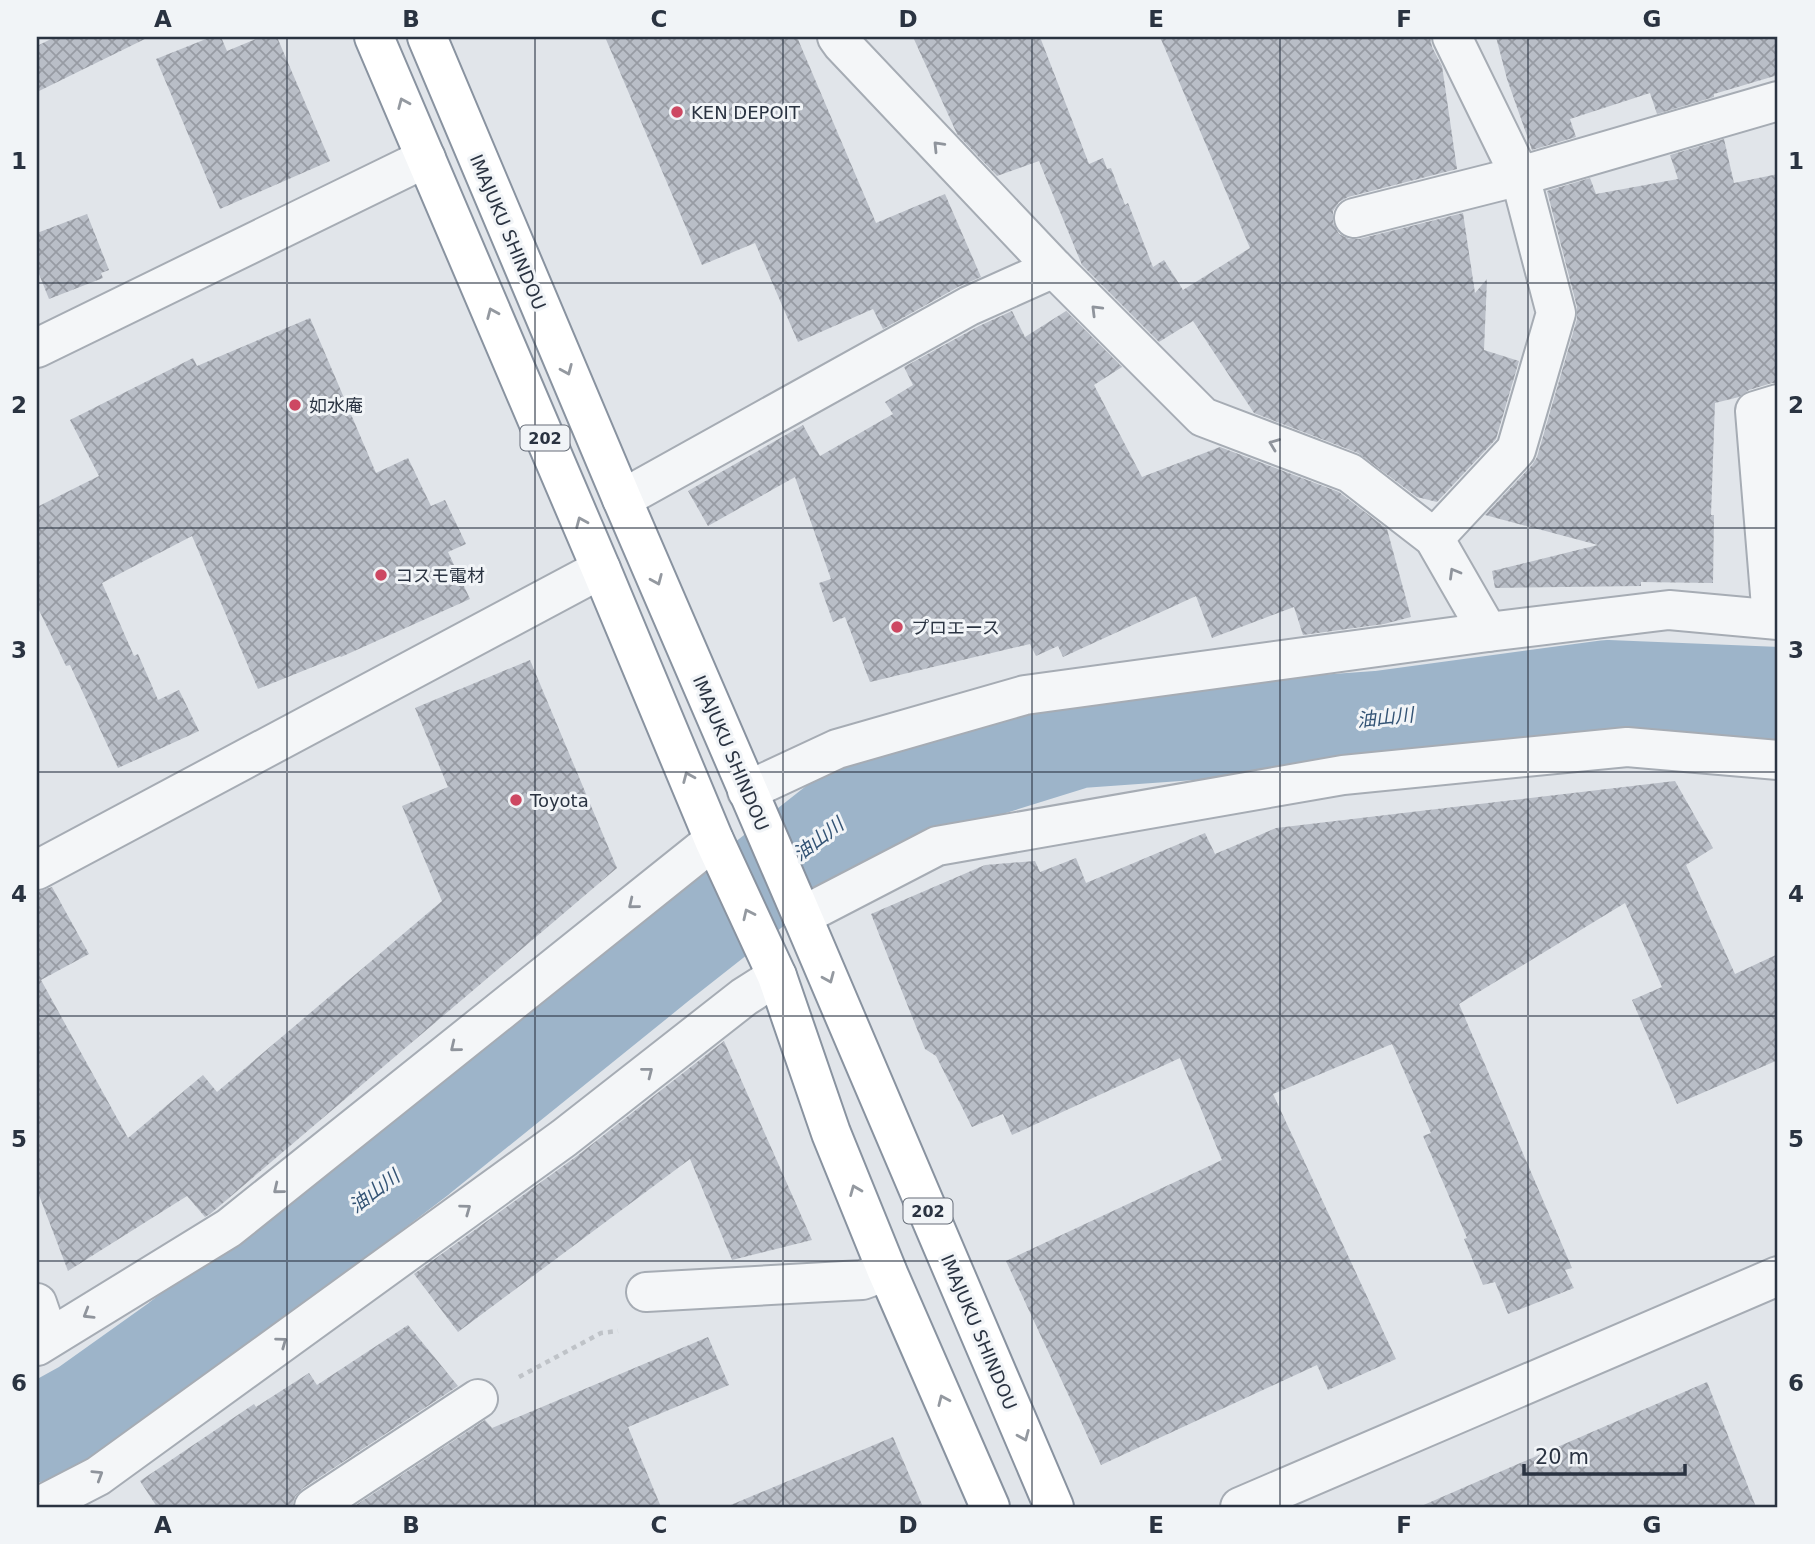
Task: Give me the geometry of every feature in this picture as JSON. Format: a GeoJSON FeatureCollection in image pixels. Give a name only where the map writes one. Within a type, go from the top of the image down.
{"type":"FeatureCollection","features":[{"type":"Feature","properties":{"kind":"highway","name":"202"},"geometry":{"type":"LineString","coordinates":[[374,37],[601,569],[700,851],[777,976],[831,1132],[887,1271],[990,1507]]}},
{"type":"Feature","properties":{"kind":"highway","name":"IMAJUKU SHINDOU"},"geometry":{"type":"LineString","coordinates":[[426,37],[1054,1507]]}},
{"type":"Feature","properties":{"kind":"street"},"geometry":{"type":"LineString","coordinates":[[837,37],[1054,268],[1203,416],[1350,473],[1434,538],[1488,632]]}},
{"type":"Feature","properties":{"kind":"street"},"geometry":{"type":"LineString","coordinates":[[1434,538],[1516,450],[1556,313],[1520,176],[1452,37]]}},
{"type":"Feature","properties":{"kind":"street"},"geometry":{"type":"LineString","coordinates":[[1354,218],[1520,176],[1778,101]]}},
{"type":"Feature","properties":{"kind":"street"},"geometry":{"type":"LineString","coordinates":[[37,348],[426,158]]}},
{"type":"Feature","properties":{"kind":"street"},"geometry":{"type":"LineString","coordinates":[[622,499],[969,306],[1054,268]]}},
{"type":"Feature","properties":{"kind":"street"},"geometry":{"type":"LineString","coordinates":[[747,791],[837,749],[1025,695],[1668,610],[1775,620],[1755,411],[1778,404]]}},
{"type":"Feature","properties":{"kind":"street"},"geometry":{"type":"LineString","coordinates":[[37,870],[601,569]]}},
{"type":"Feature","properties":{"kind":"street"},"geometry":{"type":"LineString","coordinates":[[802,916],[937,846],[1343,775],[1628,747],[1778,760]]}},
{"type":"Feature","properties":{"kind":"street"},"geometry":{"type":"LineString","coordinates":[[37,1303],[43,1342],[229,1228],[700,851]]}},
{"type":"Feature","properties":{"kind":"street"},"geometry":{"type":"LineString","coordinates":[[38,1507],[98,1476],[564,1138],[744,997],[777,976]]}},
{"type":"Feature","properties":{"kind":"street"},"geometry":{"type":"LineString","coordinates":[[646,1292],[862,1280],[887,1271]]}},
{"type":"Feature","properties":{"kind":"street"},"geometry":{"type":"LineString","coordinates":[[1240,1507],[1778,1276]]}},
{"type":"Feature","properties":{"kind":"street"},"geometry":{"type":"LineString","coordinates":[[314,1507],[478,1399]]}},
{"type":"Feature","properties":{"kind":"building"},"geometry":{"type":"Polygon","coordinates":[[[55,37],[149,37],[37,92],[37,46],[55,37]]]}},
{"type":"Feature","properties":{"kind":"building"},"geometry":{"type":"Polygon","coordinates":[[[211,37],[221,37],[227,51],[261,37],[277,37],[330,161],[220,209],[156,59],[211,37]]]}},
{"type":"Feature","properties":{"kind":"building"},"geometry":{"type":"Polygon","coordinates":[[[605,37],[797,37],[876,223],[945,194],[981,277],[883,329],[873,309],[798,342],[755,243],[702,265],[605,37]]]}},
{"type":"Feature","properties":{"kind":"building"},"geometry":{"type":"Polygon","coordinates":[[[913,37],[1040,37],[1089,164],[1103,158],[1107,169],[1111,168],[1153,267],[1164,260],[1183,290],[1250,248],[1160,37],[1430,37],[1442,66],[1457,169],[1348,197],[1339,202],[1333,211],[1333,223],[1339,234],[1349,239],[1359,239],[1463,213],[1475,293],[1487,279],[1484,350],[1519,361],[1496,439],[1437,502],[1417,497],[1358,453],[1254,413],[1193,321],[1159,342],[1082,265],[1039,161],[997,176],[957,134],[913,37]]]}},
{"type":"Feature","properties":{"kind":"building"},"geometry":{"type":"Polygon","coordinates":[[[1496,37],[1778,37],[1778,75],[1657,114],[1650,93],[1570,119],[1576,137],[1532,150],[1507,79],[1496,37]]]}},
{"type":"Feature","properties":{"kind":"building"},"geometry":{"type":"Polygon","coordinates":[[[1724,139],[1734,183],[1778,174],[1778,383],[1749,390],[1739,397],[1715,403],[1711,515],[1714,515],[1713,583],[1641,582],[1641,586],[1495,588],[1492,571],[1598,545],[1485,515],[1537,457],[1577,319],[1577,307],[1547,191],[1590,178],[1596,194],[1678,179],[1670,155],[1724,139]]]}},
{"type":"Feature","properties":{"kind":"building"},"geometry":{"type":"Polygon","coordinates":[[[87,214],[109,270],[101,273],[103,278],[49,299],[37,269],[37,233],[87,214]]]}},
{"type":"Feature","properties":{"kind":"building"},"geometry":{"type":"Polygon","coordinates":[[[1012,311],[1025,337],[1066,311],[1122,367],[1094,385],[1142,477],[1220,447],[1339,492],[1387,529],[1411,617],[1384,624],[1303,635],[1294,607],[1212,638],[1196,596],[1063,657],[1058,646],[1036,656],[1030,644],[870,682],[845,617],[833,622],[819,583],[831,579],[795,477],[708,526],[688,491],[803,425],[820,456],[893,414],[885,402],[913,385],[904,367],[1012,311]]]}},
{"type":"Feature","properties":{"kind":"building"},"geometry":{"type":"Polygon","coordinates":[[[310,318],[376,473],[408,458],[431,506],[445,500],[466,544],[448,552],[470,599],[341,657],[258,689],[192,536],[102,583],[134,656],[138,654],[158,700],[179,690],[199,731],[118,768],[70,665],[66,666],[37,606],[37,507],[99,476],[70,420],[193,358],[197,366],[310,318]]]}},
{"type":"Feature","properties":{"kind":"building"},"geometry":{"type":"Polygon","coordinates":[[[530,660],[617,868],[210,1214],[205,1217],[187,1196],[68,1271],[37,1190],[37,892],[52,887],[89,954],[41,980],[128,1138],[203,1075],[217,1092],[442,901],[402,806],[448,787],[415,708],[530,660]]]}},
{"type":"Feature","properties":{"kind":"building"},"geometry":{"type":"Polygon","coordinates":[[[1675,781],[1713,848],[1686,865],[1735,974],[1778,954],[1778,1060],[1677,1104],[1632,1000],[1662,987],[1625,903],[1459,1004],[1572,1268],[1565,1270],[1574,1288],[1508,1314],[1495,1282],[1483,1285],[1464,1239],[1467,1238],[1423,1136],[1431,1133],[1392,1044],[1273,1094],[1396,1359],[1328,1390],[1317,1365],[1101,1465],[1006,1261],[1222,1160],[1180,1058],[1012,1135],[1003,1114],[972,1127],[936,1056],[925,1049],[871,914],[985,865],[1035,861],[1040,872],[1076,858],[1086,883],[1205,833],[1215,854],[1276,828],[1675,781]]]}},
{"type":"Feature","properties":{"kind":"building"},"geometry":{"type":"Polygon","coordinates":[[[724,1041],[812,1240],[732,1260],[690,1159],[458,1332],[414,1274],[577,1156],[724,1041]]]}},
{"type":"Feature","properties":{"kind":"building"},"geometry":{"type":"Polygon","coordinates":[[[408,1325],[458,1386],[302,1489],[295,1497],[292,1507],[157,1507],[140,1481],[254,1404],[256,1407],[309,1373],[317,1385],[408,1325]]]}},
{"type":"Feature","properties":{"kind":"building"},"geometry":{"type":"Polygon","coordinates":[[[708,1337],[729,1385],[628,1427],[661,1507],[353,1507],[485,1420],[492,1428],[708,1337]]]}},
{"type":"Feature","properties":{"kind":"building"},"geometry":{"type":"Polygon","coordinates":[[[1707,1382],[1756,1507],[1419,1507],[1707,1382]]]}},
{"type":"Feature","properties":{"kind":"building"},"geometry":{"type":"Polygon","coordinates":[[[893,1437],[923,1507],[726,1507],[893,1437]]]}},
{"type":"Feature","properties":{"kind":"waterway","name":"油山川"},"geometry":{"type":"LineString","coordinates":[[37,1434],[84,1408],[178,1341],[420,1156],[838,822],[873,804],[1079,740],[1378,719],[1607,688],[1778,695]]}},
{"type":"Feature","properties":{"kind":"place","name":"KEN DEPOIT"},"geometry":{"type":"Point","coordinates":[677,112]}},
{"type":"Feature","properties":{"kind":"place","name":"如水庵"},"geometry":{"type":"Point","coordinates":[295,405]}},
{"type":"Feature","properties":{"kind":"place","name":"コスモ電材"},"geometry":{"type":"Point","coordinates":[381,575]}},
{"type":"Feature","properties":{"kind":"place","name":"プロエース"},"geometry":{"type":"Point","coordinates":[897,627]}},
{"type":"Feature","properties":{"kind":"place","name":"Toyota"},"geometry":{"type":"Point","coordinates":[516,800]}}]}
